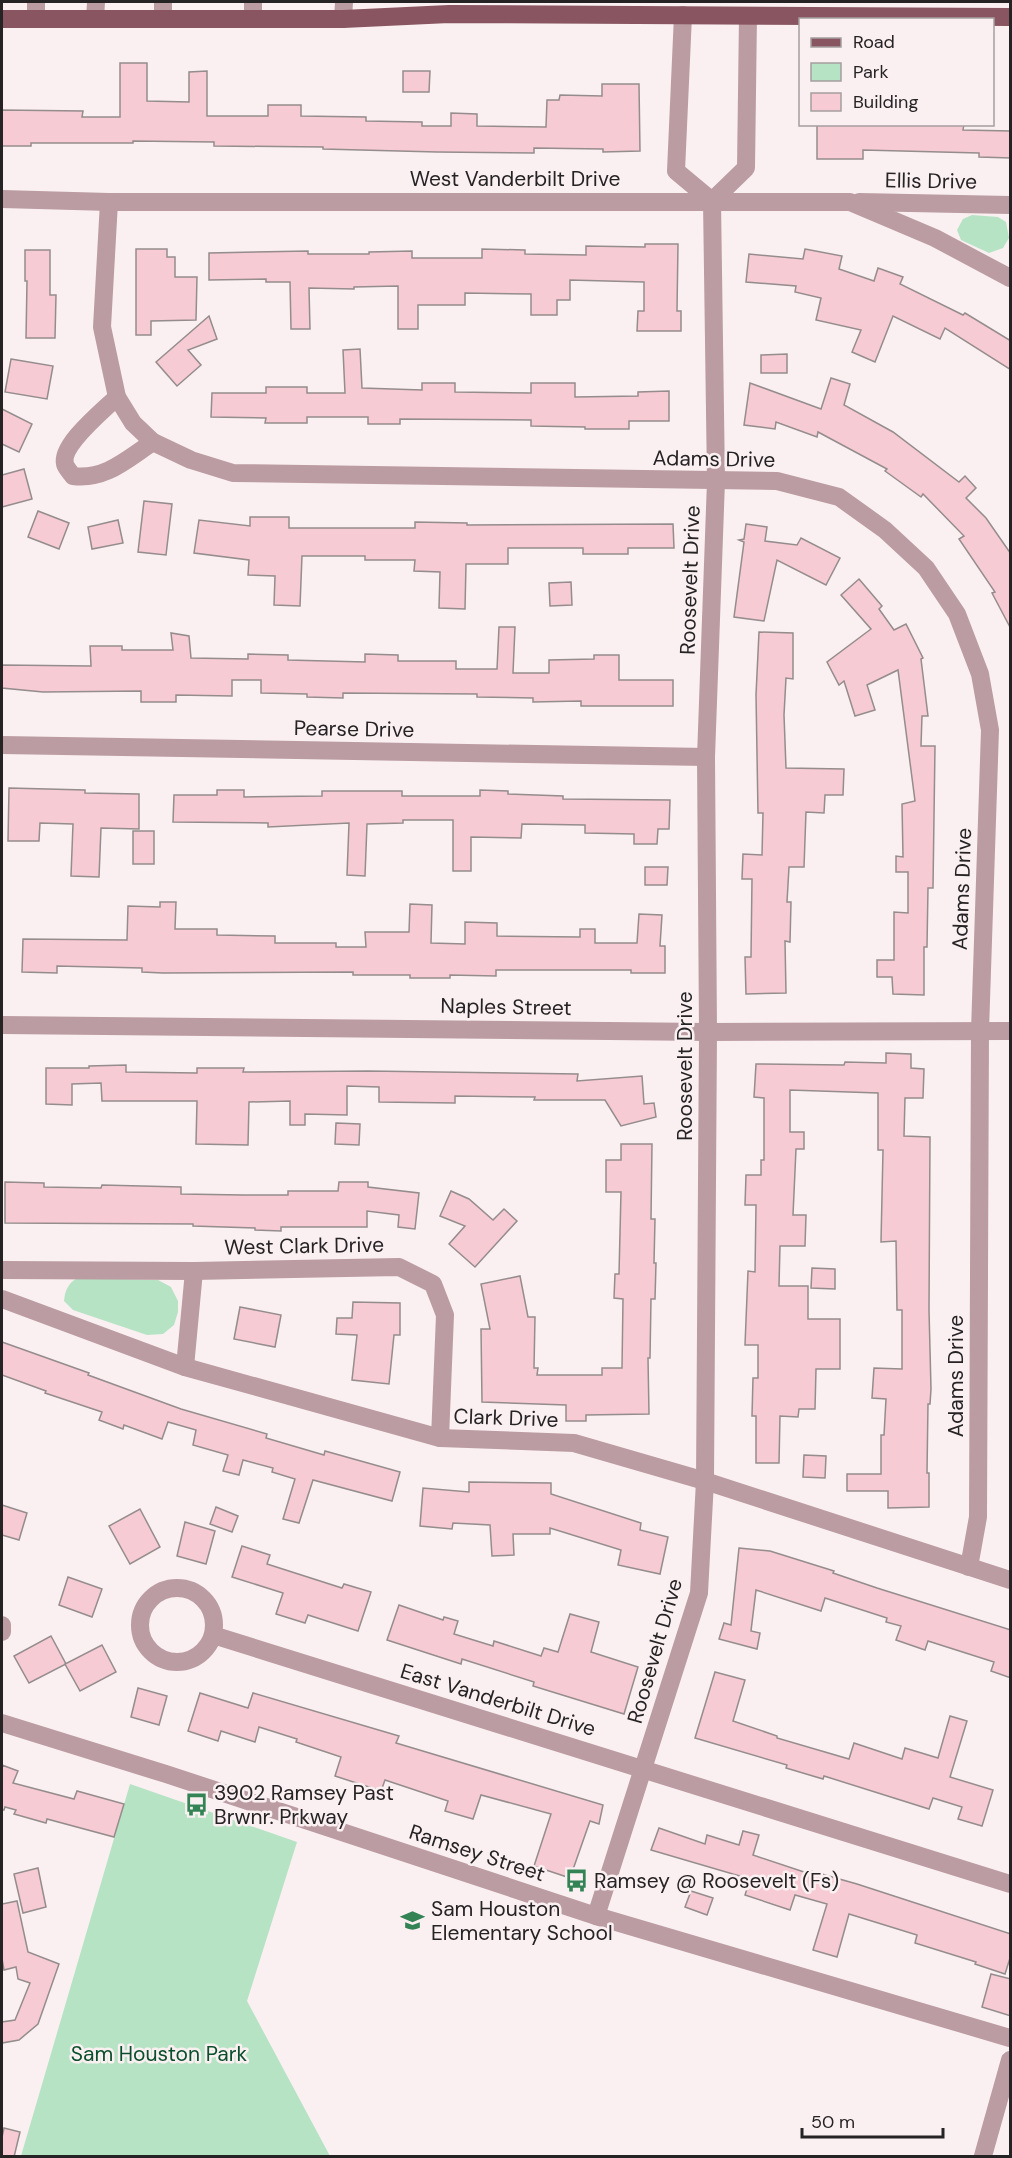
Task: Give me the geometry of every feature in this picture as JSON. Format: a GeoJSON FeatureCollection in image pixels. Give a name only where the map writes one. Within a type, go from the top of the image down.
{"type":"FeatureCollection","features":[{"type":"Feature","properties":{"kind":"main road"},"geometry":{"type":"LineString","coordinates":[[2,19],[36,10],[449,8],[611,8],[682,15],[1011,17]]}},
{"type":"Feature","properties":{"kind":"street"},"geometry":{"type":"LineString","coordinates":[[682,15],[676,171],[712,201],[746,168],[748,16]]}},
{"type":"Feature","properties":{"kind":"street","name":"West Vanderbilt Drive"},"geometry":{"type":"LineString","coordinates":[[2,199],[109,202],[850,202],[935,238],[1011,278]]}},
{"type":"Feature","properties":{"kind":"street","name":"Roosevelt Drive"},"geometry":{"type":"LineString","coordinates":[[596,1916],[699,1593],[705,1481],[708,1032],[706,757],[716,481],[712,201]]}},
{"type":"Feature","properties":{"kind":"street","name":"Adams Drive"},"geometry":{"type":"LineString","coordinates":[[109,202],[102,327],[117,397],[133,423],[153,442],[191,460],[233,474],[777,481],[839,497],[885,530],[926,568],[957,614],[980,674],[990,730],[980,1031],[978,1517],[969,1567]]}},
{"type":"Feature","properties":{"kind":"street","name":"Ellis Drive"},"geometry":{"type":"LineString","coordinates":[[850,202],[1011,205]]}},
{"type":"Feature","properties":{"kind":"street"},"geometry":{"type":"LineString","coordinates":[[117,397],[75,438],[65,453],[65,464],[73,476],[87,478],[107,472],[153,442]]}},
{"type":"Feature","properties":{"kind":"street","name":"Pearse Drive"},"geometry":{"type":"LineString","coordinates":[[2,745],[706,757]]}},
{"type":"Feature","properties":{"kind":"street","name":"Naples Street"},"geometry":{"type":"LineString","coordinates":[[2,1025],[708,1032],[1011,1031]]}},
{"type":"Feature","properties":{"kind":"street","name":"West Clark Drive"},"geometry":{"type":"LineString","coordinates":[[2,1270],[194,1271],[399,1267],[433,1284],[445,1315],[440,1438]]}},
{"type":"Feature","properties":{"kind":"street"},"geometry":{"type":"LineString","coordinates":[[185,1367],[194,1271]]}},
{"type":"Feature","properties":{"kind":"street","name":"Clark Drive"},"geometry":{"type":"LineString","coordinates":[[2,1299],[185,1367],[440,1438],[574,1443],[705,1481],[1011,1581]]}},
{"type":"Feature","properties":{"kind":"street"},"geometry":{"type":"LineString","coordinates":[[172,1587],[193,1591],[208,1605],[213,1615],[213,1635],[201,1653],[192,1659],[171,1662],[161,1658],[146,1644],[141,1635],[141,1613],[146,1604],[162,1590],[172,1587]]}},
{"type":"Feature","properties":{"kind":"street"},"geometry":{"type":"LineString","coordinates":[[2,1625],[2,1632]]}},
{"type":"Feature","properties":{"kind":"street","name":"East Vanderbilt Drive"},"geometry":{"type":"LineString","coordinates":[[213,1635],[1011,1884]]}},
{"type":"Feature","properties":{"kind":"street","name":"Ramsey Street"},"geometry":{"type":"LineString","coordinates":[[2,1723],[166,1774],[596,1916],[1011,2038]]}},
{"type":"Feature","properties":{"kind":"street"},"geometry":{"type":"LineString","coordinates":[[983,2157],[1009,2069]]}},
{"type":"Feature","properties":{"kind":"green space"},"geometry":{"type":"Polygon","coordinates":[[[972,215],[998,217],[1006,222],[1009,238],[1003,248],[989,253],[961,240],[957,230],[963,219],[972,215]]]}},
{"type":"Feature","properties":{"kind":"green space"},"geometry":{"type":"Polygon","coordinates":[[[77,1278],[158,1280],[171,1287],[178,1301],[178,1312],[174,1325],[163,1334],[147,1335],[73,1310],[64,1301],[64,1297],[69,1285],[77,1278]]]}},
{"type":"Feature","properties":{"kind":"green space","name":"Sam Houston Park"},"geometry":{"type":"Polygon","coordinates":[[[130,1784],[297,1842],[247,2001],[330,2156],[21,2156],[130,1784]]]}},
{"type":"Feature","properties":{"kind":"building"},"geometry":{"type":"Polygon","coordinates":[[[120,63],[147,63],[147,101],[189,102],[189,72],[207,71],[207,116],[268,116],[268,105],[301,105],[301,116],[366,117],[366,121],[422,122],[422,126],[451,126],[451,113],[477,114],[477,126],[546,127],[547,100],[559,100],[560,95],[602,96],[602,84],[639,84],[640,151],[603,152],[603,149],[534,148],[534,153],[437,152],[323,149],[323,147],[214,146],[214,142],[133,141],[133,143],[31,143],[31,146],[2,146],[2,110],[83,111],[82,117],[120,117],[120,63]]]}},
{"type":"Feature","properties":{"kind":"building"},"geometry":{"type":"Polygon","coordinates":[[[403,71],[430,71],[429,92],[403,92],[403,71]]]}},
{"type":"Feature","properties":{"kind":"building"},"geometry":{"type":"Polygon","coordinates":[[[817,126],[964,126],[963,130],[1011,131],[1011,158],[979,157],[979,153],[863,150],[863,159],[817,159],[817,126]]]}},
{"type":"Feature","properties":{"kind":"building"},"geometry":{"type":"Polygon","coordinates":[[[645,244],[678,244],[677,311],[681,311],[681,331],[637,331],[638,311],[644,311],[644,282],[570,280],[570,300],[557,300],[557,315],[531,315],[531,294],[465,293],[465,305],[418,305],[418,329],[398,329],[398,286],[354,287],[354,289],[309,288],[310,329],[291,329],[290,282],[266,282],[266,279],[209,280],[209,253],[308,251],[308,254],[369,254],[369,252],[412,251],[412,258],[482,258],[482,249],[525,250],[525,254],[586,255],[586,246],[645,247],[645,244]]]}},
{"type":"Feature","properties":{"kind":"building"},"geometry":{"type":"Polygon","coordinates":[[[136,249],[167,249],[167,257],[175,257],[175,277],[197,277],[196,320],[151,321],[151,335],[136,335],[136,249]]]}},
{"type":"Feature","properties":{"kind":"building"},"geometry":{"type":"Polygon","coordinates":[[[805,249],[842,256],[839,269],[874,281],[878,268],[903,277],[900,284],[963,315],[965,313],[1011,341],[1011,370],[945,328],[940,339],[893,316],[875,362],[852,352],[861,330],[816,320],[821,298],[795,292],[796,286],[746,282],[749,254],[803,259],[805,249]]]}},
{"type":"Feature","properties":{"kind":"building"},"geometry":{"type":"Polygon","coordinates":[[[25,250],[50,250],[50,295],[56,295],[55,338],[26,338],[25,250]]]}},
{"type":"Feature","properties":{"kind":"building"},"geometry":{"type":"Polygon","coordinates":[[[209,316],[217,339],[188,350],[201,365],[177,386],[156,362],[209,316]]]}},
{"type":"Feature","properties":{"kind":"building"},"geometry":{"type":"Polygon","coordinates":[[[360,349],[362,388],[422,390],[422,383],[455,383],[455,392],[531,393],[531,383],[575,383],[575,397],[638,396],[638,392],[669,391],[669,421],[629,421],[629,429],[585,429],[585,427],[531,426],[531,420],[400,419],[400,424],[368,424],[368,417],[307,417],[307,423],[265,423],[266,418],[211,417],[212,393],[266,393],[266,387],[307,387],[307,393],[345,393],[343,350],[360,349]]]}},
{"type":"Feature","properties":{"kind":"building"},"geometry":{"type":"Polygon","coordinates":[[[787,354],[787,373],[761,373],[761,355],[787,354]]]}},
{"type":"Feature","properties":{"kind":"building"},"geometry":{"type":"Polygon","coordinates":[[[11,359],[53,366],[47,399],[5,392],[11,359]]]}},
{"type":"Feature","properties":{"kind":"building"},"geometry":{"type":"Polygon","coordinates":[[[831,378],[850,384],[844,405],[893,432],[959,482],[965,476],[976,488],[966,498],[986,518],[1011,554],[1011,629],[992,593],[995,592],[959,539],[964,536],[923,494],[921,497],[885,471],[887,469],[818,432],[817,437],[776,422],[775,429],[744,425],[750,383],[821,409],[831,378]]]}},
{"type":"Feature","properties":{"kind":"building"},"geometry":{"type":"Polygon","coordinates":[[[2,409],[32,424],[19,452],[2,444],[2,409]]]}},
{"type":"Feature","properties":{"kind":"building"},"geometry":{"type":"Polygon","coordinates":[[[24,469],[32,499],[2,507],[2,475],[24,469]]]}},
{"type":"Feature","properties":{"kind":"building"},"geometry":{"type":"Polygon","coordinates":[[[144,501],[172,504],[166,555],[138,552],[144,501]]]}},
{"type":"Feature","properties":{"kind":"building"},"geometry":{"type":"Polygon","coordinates":[[[38,511],[69,523],[59,549],[28,537],[38,511]]]}},
{"type":"Feature","properties":{"kind":"building"},"geometry":{"type":"Polygon","coordinates":[[[250,517],[289,517],[289,528],[415,528],[415,522],[467,523],[467,525],[673,524],[674,548],[628,548],[628,554],[583,554],[583,548],[508,548],[508,564],[466,564],[465,609],[439,608],[440,572],[414,571],[415,560],[365,560],[365,556],[302,556],[300,606],[274,605],[275,576],[248,575],[249,560],[194,553],[199,520],[250,526],[250,517]]]}},
{"type":"Feature","properties":{"kind":"building"},"geometry":{"type":"Polygon","coordinates":[[[118,520],[123,543],[92,549],[88,527],[118,520]]]}},
{"type":"Feature","properties":{"kind":"building"},"geometry":{"type":"Polygon","coordinates":[[[746,524],[767,527],[765,541],[797,545],[801,538],[840,558],[826,585],[777,560],[764,621],[734,617],[744,542],[739,540],[744,539],[746,524]]]}},
{"type":"Feature","properties":{"kind":"building"},"geometry":{"type":"Polygon","coordinates":[[[859,579],[882,606],[879,609],[894,630],[906,624],[923,658],[921,659],[928,716],[922,716],[921,746],[935,746],[933,888],[928,888],[924,995],[893,994],[892,977],[877,977],[877,960],[894,960],[894,912],[908,913],[908,872],[896,872],[896,856],[903,857],[902,804],[915,801],[898,670],[867,685],[875,710],[855,716],[844,681],[839,685],[827,662],[871,629],[841,595],[859,579]]]}},
{"type":"Feature","properties":{"kind":"building"},"geometry":{"type":"Polygon","coordinates":[[[571,582],[572,605],[550,606],[549,583],[571,582]]]}},
{"type":"Feature","properties":{"kind":"building"},"geometry":{"type":"Polygon","coordinates":[[[499,627],[515,627],[513,673],[549,673],[549,660],[594,659],[594,655],[619,655],[619,680],[673,680],[673,706],[581,706],[581,701],[533,702],[533,698],[477,697],[477,694],[343,693],[343,698],[307,697],[307,694],[261,693],[261,680],[232,680],[232,696],[176,695],[176,702],[141,702],[141,691],[43,692],[2,688],[2,665],[91,666],[90,646],[122,646],[122,650],[173,650],[171,633],[189,636],[191,658],[248,659],[248,654],[288,655],[288,660],[365,662],[365,654],[398,655],[398,661],[456,661],[456,669],[497,669],[499,627]]]}},
{"type":"Feature","properties":{"kind":"building"},"geometry":{"type":"Polygon","coordinates":[[[759,632],[793,633],[793,679],[786,678],[784,715],[786,768],[844,769],[843,795],[825,795],[824,813],[806,812],[804,867],[789,867],[787,902],[791,902],[790,942],[785,941],[786,993],[746,994],[745,957],[751,957],[752,879],[742,879],[743,854],[762,855],[763,813],[758,813],[756,695],[759,632]]]}},
{"type":"Feature","properties":{"kind":"building"},"geometry":{"type":"Polygon","coordinates":[[[9,788],[139,794],[139,829],[101,828],[99,877],[71,876],[73,824],[40,823],[39,841],[8,841],[9,788]]]}},
{"type":"Feature","properties":{"kind":"building"},"geometry":{"type":"Polygon","coordinates":[[[217,790],[244,790],[244,797],[322,796],[322,791],[402,791],[402,796],[480,796],[480,790],[508,791],[508,794],[563,796],[563,799],[670,800],[669,829],[658,829],[657,844],[634,844],[634,834],[585,833],[585,825],[522,824],[521,838],[471,837],[471,871],[453,871],[453,820],[403,820],[403,823],[367,824],[365,876],[347,875],[349,823],[268,827],[268,823],[173,822],[174,795],[217,795],[217,790]]]}},
{"type":"Feature","properties":{"kind":"building"},"geometry":{"type":"Polygon","coordinates":[[[133,831],[154,831],[154,864],[133,864],[133,831]]]}},
{"type":"Feature","properties":{"kind":"building"},"geometry":{"type":"Polygon","coordinates":[[[645,867],[668,867],[667,885],[645,885],[645,867]]]}},
{"type":"Feature","properties":{"kind":"building"},"geometry":{"type":"Polygon","coordinates":[[[160,902],[176,902],[175,929],[217,929],[217,935],[275,936],[275,943],[336,943],[336,947],[366,947],[365,932],[409,932],[410,904],[432,905],[431,943],[465,944],[465,922],[497,923],[497,936],[580,937],[580,929],[595,929],[595,943],[637,943],[639,914],[662,915],[660,946],[665,946],[665,973],[631,973],[631,970],[496,970],[496,976],[450,975],[450,978],[410,978],[410,975],[353,975],[353,972],[163,973],[142,972],[142,968],[57,966],[57,973],[22,972],[23,939],[127,940],[128,906],[160,907],[160,902]]]}},
{"type":"Feature","properties":{"kind":"building"},"geometry":{"type":"Polygon","coordinates":[[[886,1053],[911,1054],[911,1068],[924,1069],[923,1098],[905,1098],[904,1136],[930,1137],[931,1389],[930,1404],[928,1404],[927,1473],[929,1473],[929,1507],[888,1508],[888,1491],[847,1491],[847,1474],[881,1474],[881,1435],[884,1435],[886,1399],[872,1398],[874,1368],[902,1369],[902,1310],[897,1310],[896,1241],[881,1242],[883,1150],[878,1150],[878,1093],[790,1090],[790,1132],[804,1132],[804,1149],[796,1149],[793,1215],[806,1215],[805,1246],[780,1246],[779,1286],[808,1286],[808,1319],[840,1319],[840,1369],[816,1369],[815,1409],[799,1409],[798,1417],[780,1416],[779,1463],[756,1463],[756,1416],[752,1416],[753,1378],[758,1378],[758,1345],[745,1345],[748,1271],[755,1272],[756,1205],[745,1205],[746,1175],[761,1175],[761,1160],[764,1160],[764,1098],[754,1097],[756,1064],[886,1063],[886,1053]]]}},
{"type":"Feature","properties":{"kind":"building"},"geometry":{"type":"Polygon","coordinates":[[[126,1065],[126,1072],[197,1073],[197,1068],[244,1068],[243,1072],[578,1074],[577,1081],[642,1076],[644,1104],[654,1103],[656,1117],[621,1126],[605,1100],[534,1100],[535,1097],[455,1096],[455,1103],[379,1102],[379,1087],[347,1086],[347,1115],[305,1114],[305,1125],[290,1125],[290,1101],[249,1102],[248,1145],[196,1144],[197,1101],[102,1101],[101,1083],[72,1084],[72,1105],[46,1104],[46,1068],[126,1065]]]}},
{"type":"Feature","properties":{"kind":"building"},"geometry":{"type":"Polygon","coordinates":[[[336,1123],[360,1124],[359,1145],[335,1144],[336,1123]]]}},
{"type":"Feature","properties":{"kind":"building"},"geometry":{"type":"Polygon","coordinates":[[[621,1144],[652,1144],[651,1219],[655,1219],[654,1263],[656,1263],[655,1299],[651,1299],[650,1358],[648,1358],[649,1414],[586,1415],[586,1421],[566,1421],[566,1405],[482,1402],[481,1329],[490,1329],[481,1284],[520,1276],[528,1317],[535,1317],[534,1368],[538,1368],[537,1375],[602,1375],[602,1368],[622,1368],[623,1299],[614,1298],[615,1274],[619,1274],[621,1192],[606,1192],[606,1160],[621,1160],[621,1144]]]}},
{"type":"Feature","properties":{"kind":"building"},"geometry":{"type":"Polygon","coordinates":[[[5,1182],[44,1183],[44,1187],[101,1188],[102,1185],[181,1187],[181,1194],[288,1195],[288,1191],[338,1191],[339,1182],[368,1182],[368,1187],[419,1193],[415,1229],[398,1227],[399,1215],[367,1211],[367,1227],[281,1227],[281,1231],[193,1226],[193,1224],[5,1223],[5,1182]]]}},
{"type":"Feature","properties":{"kind":"building"},"geometry":{"type":"Polygon","coordinates":[[[451,1191],[469,1199],[493,1220],[504,1209],[517,1221],[475,1267],[449,1244],[465,1226],[440,1216],[451,1191]]]}},
{"type":"Feature","properties":{"kind":"building"},"geometry":{"type":"Polygon","coordinates":[[[812,1268],[835,1269],[835,1289],[811,1288],[812,1268]]]}},
{"type":"Feature","properties":{"kind":"building"},"geometry":{"type":"Polygon","coordinates":[[[353,1302],[400,1303],[400,1335],[394,1335],[389,1384],[352,1380],[357,1335],[336,1334],[337,1318],[352,1318],[353,1302]]]}},
{"type":"Feature","properties":{"kind":"building"},"geometry":{"type":"Polygon","coordinates":[[[240,1307],[281,1315],[275,1347],[234,1339],[240,1307]]]}},
{"type":"Feature","properties":{"kind":"building"},"geometry":{"type":"Polygon","coordinates":[[[2,1342],[181,1409],[267,1434],[266,1438],[324,1455],[325,1451],[400,1472],[392,1501],[313,1480],[299,1523],[283,1519],[295,1479],[272,1472],[273,1468],[243,1460],[239,1475],[223,1471],[228,1455],[193,1445],[196,1430],[168,1422],[162,1439],[124,1425],[123,1429],[99,1420],[102,1412],[45,1393],[46,1391],[2,1375],[2,1342]]]}},
{"type":"Feature","properties":{"kind":"building"},"geometry":{"type":"Polygon","coordinates":[[[804,1455],[826,1456],[825,1478],[803,1477],[804,1455]]]}},
{"type":"Feature","properties":{"kind":"building"},"geometry":{"type":"Polygon","coordinates":[[[469,1482],[551,1483],[551,1494],[641,1523],[640,1530],[668,1537],[660,1574],[618,1565],[621,1550],[550,1528],[550,1534],[513,1534],[514,1555],[492,1556],[490,1525],[453,1523],[452,1529],[420,1526],[423,1488],[469,1492],[469,1482]]]}},
{"type":"Feature","properties":{"kind":"building"},"geometry":{"type":"Polygon","coordinates":[[[2,1505],[27,1513],[19,1540],[2,1535],[2,1505]]]}},
{"type":"Feature","properties":{"kind":"building"},"geometry":{"type":"Polygon","coordinates":[[[216,1507],[238,1516],[232,1532],[210,1524],[216,1507]]]}},
{"type":"Feature","properties":{"kind":"building"},"geometry":{"type":"Polygon","coordinates":[[[140,1509],[160,1547],[130,1564],[109,1526],[140,1509]]]}},
{"type":"Feature","properties":{"kind":"building"},"geometry":{"type":"Polygon","coordinates":[[[185,1522],[215,1531],[206,1564],[177,1556],[185,1522]]]}},
{"type":"Feature","properties":{"kind":"building"},"geometry":{"type":"Polygon","coordinates":[[[242,1546],[270,1555],[267,1564],[342,1588],[344,1584],[371,1592],[358,1631],[308,1615],[305,1623],[276,1614],[283,1593],[232,1577],[242,1546]]]}},
{"type":"Feature","properties":{"kind":"building"},"geometry":{"type":"Polygon","coordinates":[[[739,1548],[770,1551],[834,1571],[833,1573],[877,1588],[1011,1630],[1011,1678],[991,1671],[994,1662],[928,1641],[925,1650],[896,1640],[901,1626],[886,1622],[887,1618],[825,1598],[821,1611],[756,1590],[751,1631],[760,1633],[757,1649],[719,1639],[724,1623],[731,1625],[739,1548]]]}},
{"type":"Feature","properties":{"kind":"building"},"geometry":{"type":"Polygon","coordinates":[[[68,1577],[102,1589],[92,1617],[59,1605],[68,1577]]]}},
{"type":"Feature","properties":{"kind":"building"},"geometry":{"type":"Polygon","coordinates":[[[399,1605],[443,1620],[444,1617],[458,1621],[454,1634],[493,1646],[494,1641],[541,1656],[544,1648],[558,1652],[570,1614],[599,1622],[591,1652],[638,1667],[624,1714],[533,1686],[534,1682],[462,1659],[461,1664],[387,1640],[399,1605]]]}},
{"type":"Feature","properties":{"kind":"building"},"geometry":{"type":"Polygon","coordinates":[[[51,1636],[66,1664],[29,1683],[14,1656],[51,1636]]]}},
{"type":"Feature","properties":{"kind":"building"},"geometry":{"type":"Polygon","coordinates":[[[102,1645],[116,1672],[80,1691],[65,1664],[102,1645]]]}},
{"type":"Feature","properties":{"kind":"building"},"geometry":{"type":"Polygon","coordinates":[[[715,1672],[745,1680],[733,1721],[777,1736],[777,1738],[849,1759],[854,1743],[902,1759],[905,1748],[938,1758],[950,1716],[967,1721],[950,1777],[993,1790],[982,1826],[958,1819],[962,1807],[933,1798],[929,1809],[824,1776],[823,1779],[786,1768],[787,1765],[695,1738],[715,1672]]]}},
{"type":"Feature","properties":{"kind":"building"},"geometry":{"type":"Polygon","coordinates":[[[138,1688],[167,1696],[159,1725],[131,1717],[138,1688]]]}},
{"type":"Feature","properties":{"kind":"building"},"geometry":{"type":"Polygon","coordinates":[[[200,1693],[248,1708],[253,1693],[399,1736],[396,1743],[603,1805],[599,1824],[590,1821],[570,1878],[534,1866],[551,1814],[481,1795],[473,1819],[445,1811],[448,1801],[385,1780],[381,1791],[335,1776],[341,1757],[259,1727],[255,1742],[221,1731],[218,1741],[188,1731],[200,1693]]]}},
{"type":"Feature","properties":{"kind":"building"},"geometry":{"type":"Polygon","coordinates":[[[2,1765],[18,1771],[13,1783],[74,1799],[77,1791],[124,1804],[114,1837],[47,1819],[46,1823],[14,1814],[16,1810],[5,1807],[2,1810],[2,1765]]]}},
{"type":"Feature","properties":{"kind":"building"},"geometry":{"type":"Polygon","coordinates":[[[659,1828],[705,1844],[707,1835],[739,1845],[743,1831],[759,1835],[753,1855],[810,1874],[811,1871],[857,1884],[1011,1934],[1011,1955],[1005,1974],[975,1964],[976,1962],[915,1943],[917,1935],[849,1914],[837,1957],[813,1950],[827,1904],[795,1895],[790,1910],[745,1895],[750,1879],[651,1850],[659,1828]]]}},
{"type":"Feature","properties":{"kind":"building"},"geometry":{"type":"Polygon","coordinates":[[[38,1868],[46,1907],[23,1913],[14,1874],[38,1868]]]}},
{"type":"Feature","properties":{"kind":"building"},"geometry":{"type":"Polygon","coordinates":[[[691,1891],[713,1898],[707,1915],[685,1907],[691,1891]]]}},
{"type":"Feature","properties":{"kind":"building"},"geometry":{"type":"Polygon","coordinates":[[[17,1901],[28,1952],[59,1964],[38,2024],[19,2040],[2,2043],[2,2022],[15,2020],[30,1983],[18,1979],[16,1967],[4,1970],[2,1959],[2,1904],[17,1901]]]}},
{"type":"Feature","properties":{"kind":"building"},"geometry":{"type":"Polygon","coordinates":[[[991,1974],[1011,1979],[1011,2016],[982,2007],[991,1974]]]}},
{"type":"Feature","properties":{"kind":"building"},"geometry":{"type":"Polygon","coordinates":[[[4,2128],[20,2132],[14,2157],[2,2157],[4,2128]]]}},
{"type":"Feature","properties":{"kind":"place","name":"3902 Ramsey Past Brwnr. Prkway"},"geometry":{"type":"Point","coordinates":[196,1805]}},
{"type":"Feature","properties":{"kind":"place","name":"Ramsey @ Roosevelt (Fs)"},"geometry":{"type":"Point","coordinates":[576,1881]}},
{"type":"Feature","properties":{"kind":"place","name":"Sam Houston Elementary School"},"geometry":{"type":"Point","coordinates":[413,1921]}}]}
